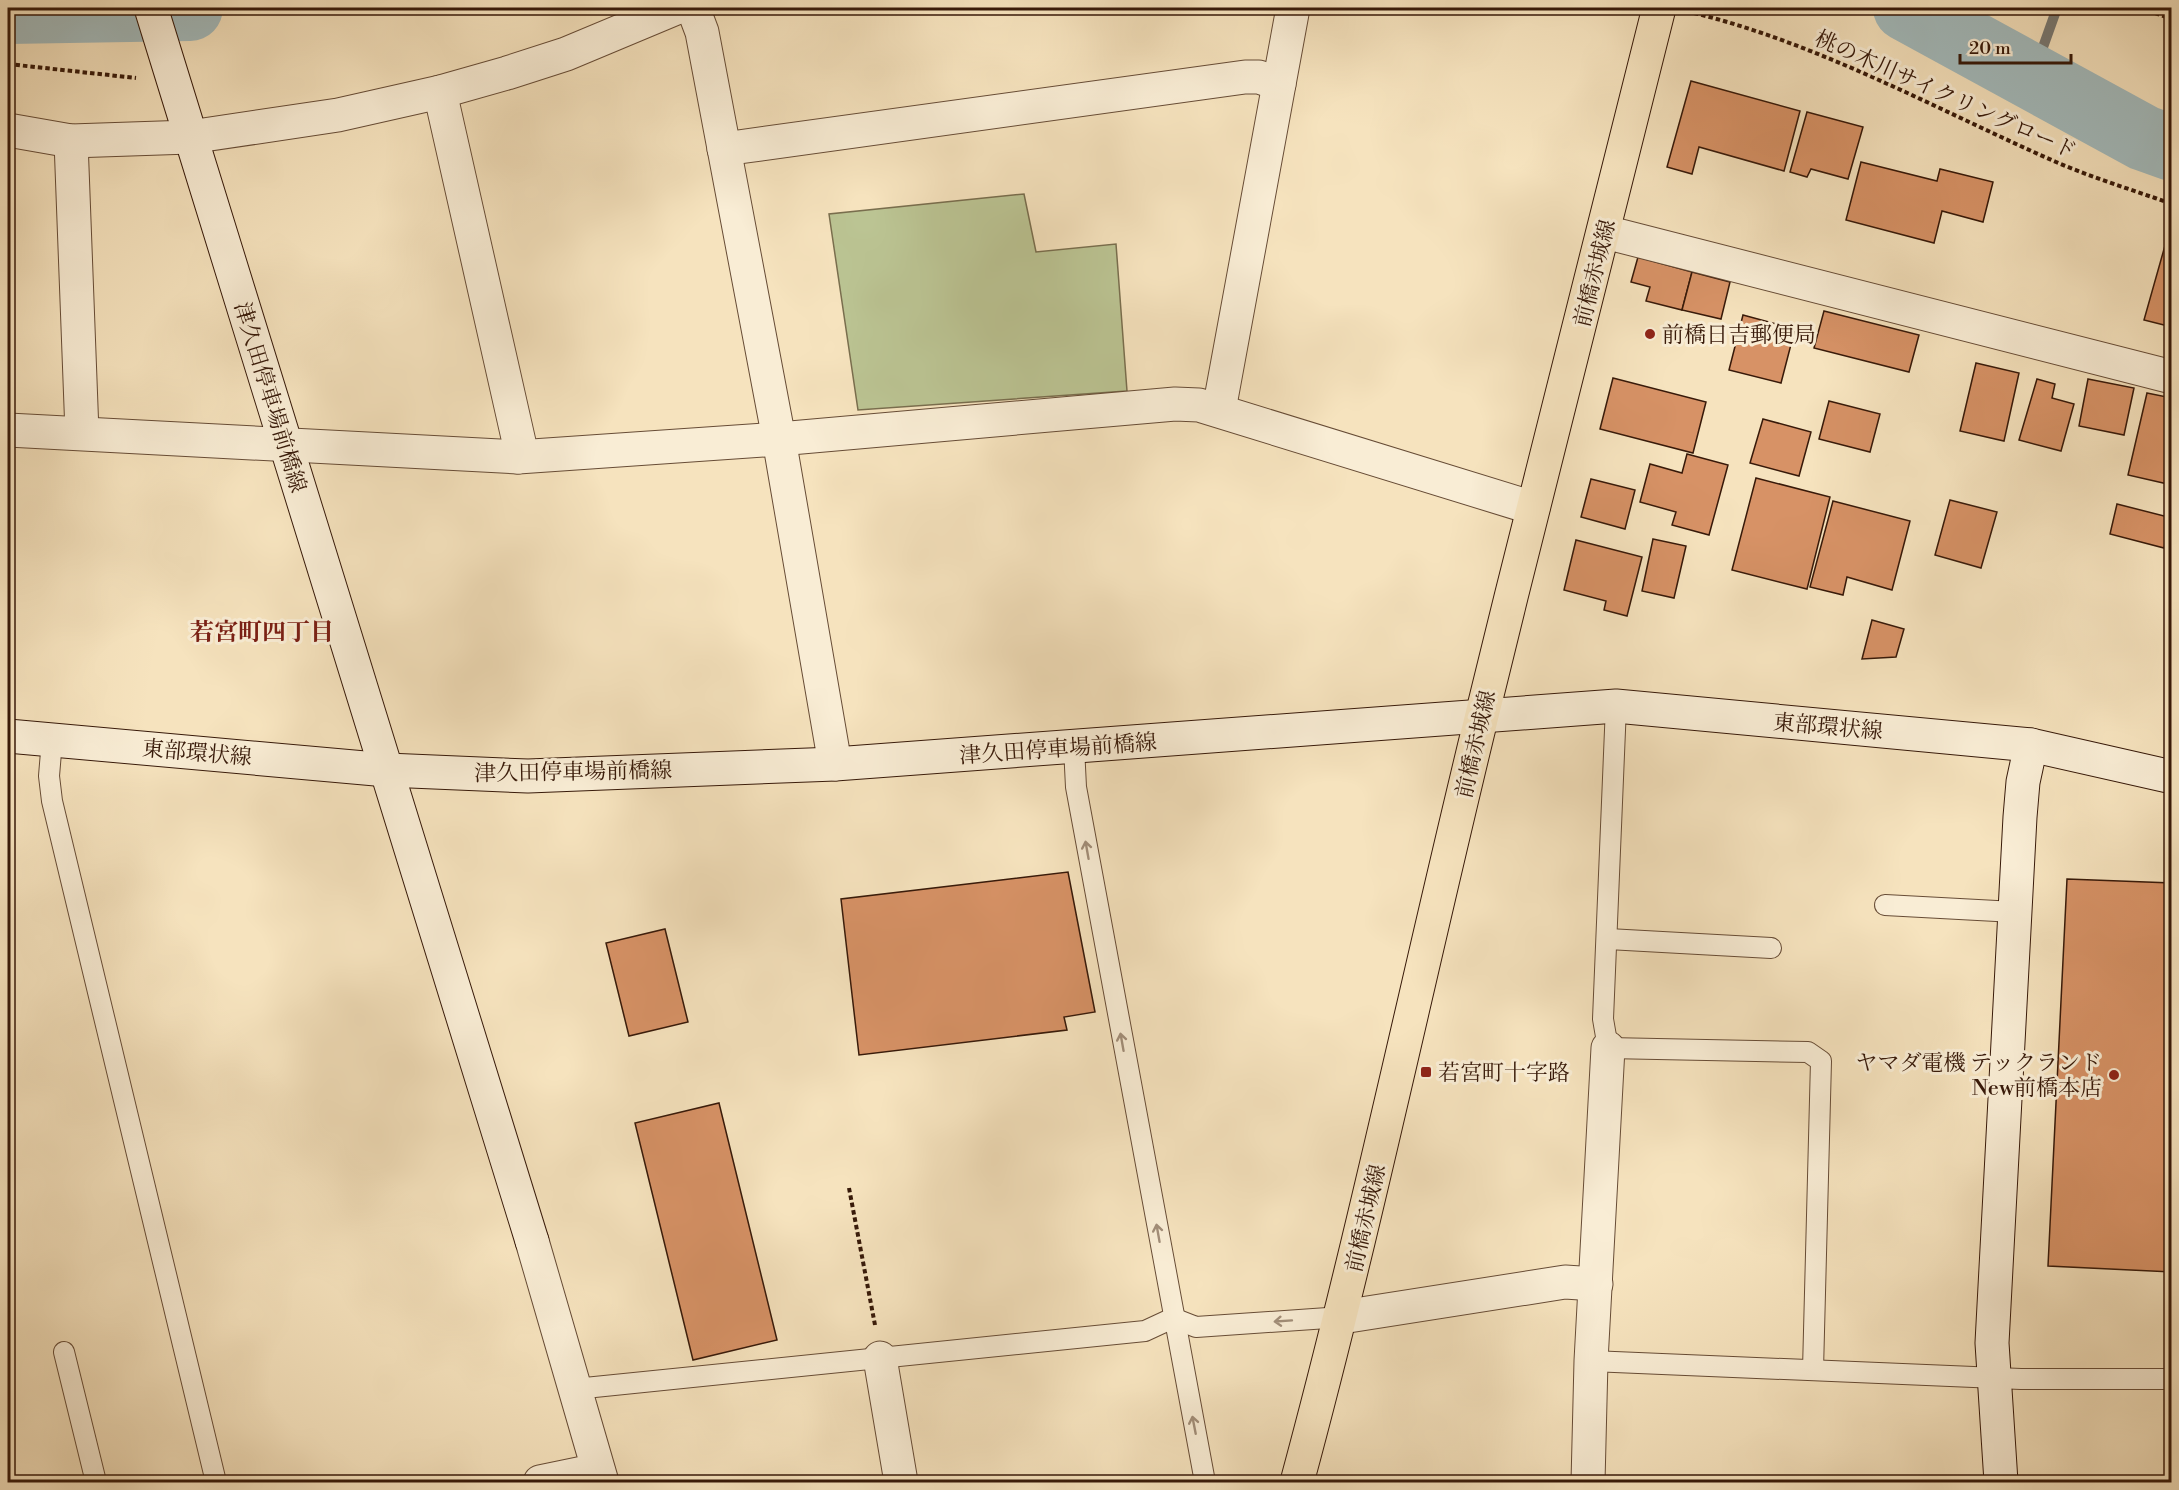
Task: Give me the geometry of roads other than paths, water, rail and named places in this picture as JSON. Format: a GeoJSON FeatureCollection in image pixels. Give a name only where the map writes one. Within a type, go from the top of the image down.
{"type":"FeatureCollection","features":[{"type":"Feature","properties":{"kind":"main road","name":"前橋赤城線"},"geometry":{"type":"LineString","coordinates":[[1297,1482],[1342,1317],[1482,715],[1605,232],[1659,8]]}},
{"type":"Feature","properties":{"kind":"street","name":"津久田停車場前橋線"},"geometry":{"type":"LineString","coordinates":[[151,8],[157,77],[190,137],[387,770],[528,776],[835,764],[1482,715]]}},
{"type":"Feature","properties":{"kind":"street"},"geometry":{"type":"LineString","coordinates":[[8,130],[71,141],[190,137],[338,115],[440,92],[566,54],[676,8]]}},
{"type":"Feature","properties":{"kind":"street"},"geometry":{"type":"LineString","coordinates":[[693,8],[702,32],[779,439],[829,715],[835,764]]}},
{"type":"Feature","properties":{"kind":"street"},"geometry":{"type":"LineString","coordinates":[[1219,410],[1293,8]]}},
{"type":"Feature","properties":{"kind":"street"},"geometry":{"type":"LineString","coordinates":[[724,149],[1245,77],[1259,77],[1279,84]]}},
{"type":"Feature","properties":{"kind":"street"},"geometry":{"type":"LineString","coordinates":[[440,92],[519,442],[518,457]]}},
{"type":"Feature","properties":{"kind":"street"},"geometry":{"type":"LineString","coordinates":[[71,141],[82,433]]}},
{"type":"Feature","properties":{"kind":"street"},"geometry":{"type":"LineString","coordinates":[[1605,232],[2172,377]]}},
{"type":"Feature","properties":{"kind":"street"},"geometry":{"type":"LineString","coordinates":[[8,430],[285,442],[518,457],[779,439],[1175,404],[1199,405],[1533,508]]}},
{"type":"Feature","properties":{"kind":"street","name":"東部環状線"},"geometry":{"type":"LineString","coordinates":[[1482,715],[1616,706],[2031,746],[2172,777]]}},
{"type":"Feature","properties":{"kind":"street","name":"東部環状線"},"geometry":{"type":"LineString","coordinates":[[8,736],[387,770]]}},
{"type":"Feature","properties":{"kind":"street"},"geometry":{"type":"LineString","coordinates":[[2001,1482],[1992,1378],[1992,1343],[2014,912],[2023,782],[2031,746]]}},
{"type":"Feature","properties":{"kind":"street"},"geometry":{"type":"LineString","coordinates":[[387,770],[532,1241],[600,1476],[540,1482]]}},
{"type":"Feature","properties":{"kind":"street"},"geometry":{"type":"LineString","coordinates":[[1588,1482],[1591,1362],[1608,1048]]}},
{"type":"Feature","properties":{"kind":"street"},"geometry":{"type":"LineString","coordinates":[[1342,1317],[1565,1282],[1596,1284]]}},
{"type":"Feature","properties":{"kind":"street"},"geometry":{"type":"LineString","coordinates":[[880,1359],[901,1482]]}},
{"type":"Feature","properties":{"kind":"lane"},"geometry":{"type":"LineString","coordinates":[[1616,706],[1603,1019],[1608,1048],[1808,1052],[1815,1054],[1821,1061],[1813,1370]]}},
{"type":"Feature","properties":{"kind":"lane"},"geometry":{"type":"LineString","coordinates":[[52,740],[49,776],[52,801],[216,1482]]}},
{"type":"Feature","properties":{"kind":"lane"},"geometry":{"type":"LineString","coordinates":[[1074,747],[1075,780],[1205,1482]]}},
{"type":"Feature","properties":{"kind":"lane"},"geometry":{"type":"LineString","coordinates":[[1885,905],[2014,912]]}},
{"type":"Feature","properties":{"kind":"lane"},"geometry":{"type":"LineString","coordinates":[[1608,939],[1771,948]]}},
{"type":"Feature","properties":{"kind":"lane"},"geometry":{"type":"LineString","coordinates":[[575,1389],[1145,1331],[1173,1318],[1197,1327],[1342,1317]]}},
{"type":"Feature","properties":{"kind":"lane"},"geometry":{"type":"LineString","coordinates":[[64,1352],[96,1482]]}},
{"type":"Feature","properties":{"kind":"lane"},"geometry":{"type":"LineString","coordinates":[[1591,1362],[1992,1378],[2172,1380]]}},
{"type":"Feature","properties":{"kind":"waterway"},"geometry":{"type":"LineString","coordinates":[[8,11],[190,8]]}},
{"type":"Feature","properties":{"kind":"waterway"},"geometry":{"type":"LineString","coordinates":[[1906,8],[2144,138],[2172,148]]}},
{"type":"Feature","properties":{"kind":"waterway"},"geometry":{"type":"LineString","coordinates":[[2033,75],[2057,8]]}},
{"type":"Feature","properties":{"kind":"place","name":"前橋日吉郵便局"},"geometry":{"type":"Point","coordinates":[1650,334]}},
{"type":"Feature","properties":{"kind":"place","name":"若宮町十字路"},"geometry":{"type":"Point","coordinates":[1426,1072]}},
{"type":"Feature","properties":{"kind":"place","name":"ヤマダ電機 テックランド New前橋本店"},"geometry":{"type":"Point","coordinates":[2114,1075]}},
{"type":"Feature","properties":{"kind":"district","name":"若宮町四丁目"},"geometry":{"type":"Point","coordinates":[262,632]}}]}
